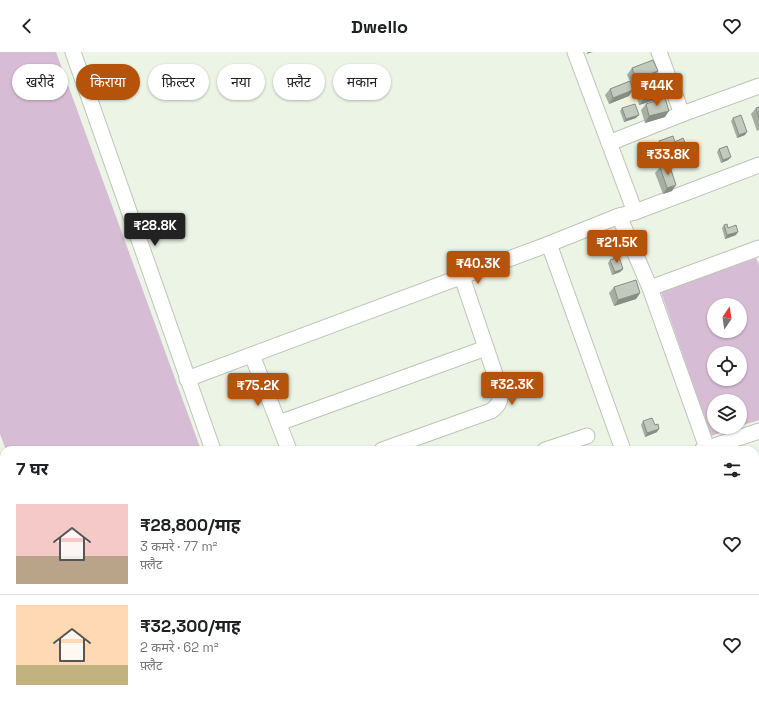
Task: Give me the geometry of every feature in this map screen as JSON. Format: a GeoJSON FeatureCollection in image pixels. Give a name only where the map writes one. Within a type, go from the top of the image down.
{"type":"FeatureCollection","features":[{"type":"Feature","properties":{"kind":"street"},"geometry":{"type":"LineString","coordinates":[[73,52],[212,446]]}},
{"type":"Feature","properties":{"kind":"street"},"geometry":{"type":"LineString","coordinates":[[575,52],[635,212]]}},
{"type":"Feature","properties":{"kind":"street"},"geometry":{"type":"LineString","coordinates":[[659,52],[682,114]]}},
{"type":"Feature","properties":{"kind":"street"},"geometry":{"type":"LineString","coordinates":[[609,142],[759,86]]}},
{"type":"Feature","properties":{"kind":"street"},"geometry":{"type":"LineString","coordinates":[[187,379],[759,165]]}},
{"type":"Feature","properties":{"kind":"street"},"geometry":{"type":"LineString","coordinates":[[620,216],[650,288],[703,446]]}},
{"type":"Feature","properties":{"kind":"street"},"geometry":{"type":"LineString","coordinates":[[549,244],[621,446]]}},
{"type":"Feature","properties":{"kind":"street"},"geometry":{"type":"LineString","coordinates":[[650,288],[759,248]]}},
{"type":"Feature","properties":{"kind":"street"},"geometry":{"type":"LineString","coordinates":[[393,446],[491,411],[497,407],[501,395],[500,389],[462,277]]}},
{"type":"Feature","properties":{"kind":"street"},"geometry":{"type":"LineString","coordinates":[[279,424],[486,348]]}},
{"type":"Feature","properties":{"kind":"street"},"geometry":{"type":"LineString","coordinates":[[252,355],[287,446]]}},
{"type":"Feature","properties":{"kind":"street"},"geometry":{"type":"LineString","coordinates":[[713,446],[759,430]]}},
{"type":"Feature","properties":{"kind":"street"},"geometry":{"type":"LineString","coordinates":[[557,446],[587,436]]}},
{"type":"Feature","properties":{"kind":"shaded area"},"geometry":{"type":"Polygon","coordinates":[[[0,52],[56,52],[60,64],[12,64],[12,100],[68,100],[68,85],[200,446],[4,446],[0,434],[0,52]]]}},
{"type":"Feature","properties":{"kind":"shaded area"},"geometry":{"type":"Polygon","coordinates":[[[756,258],[759,265],[759,420],[747,424],[747,394],[707,394],[707,424],[661,292],[756,258]]]}},
{"type":"Feature","properties":{"kind":"building"},"geometry":{"type":"Polygon","coordinates":[[[653,60],[658,71],[636,79],[632,68],[653,60]]]}},
{"type":"Feature","properties":{"kind":"building"},"geometry":{"type":"Polygon","coordinates":[[[630,81],[633,90],[613,98],[610,89],[630,81]]]}},
{"type":"Feature","properties":{"kind":"building"},"geometry":{"type":"Polygon","coordinates":[[[660,82],[664,92],[644,99],[640,88],[660,82]]]}},
{"type":"Feature","properties":{"kind":"building"},"geometry":{"type":"Polygon","coordinates":[[[665,98],[669,111],[649,116],[646,104],[665,98]]]}},
{"type":"Feature","properties":{"kind":"building"},"geometry":{"type":"Polygon","coordinates":[[[635,104],[639,115],[626,119],[622,108],[635,104]]]}},
{"type":"Feature","properties":{"kind":"building"},"geometry":{"type":"Polygon","coordinates":[[[759,107],[759,118],[756,108],[759,107]]]}},
{"type":"Feature","properties":{"kind":"building"},"geometry":{"type":"Polygon","coordinates":[[[741,115],[747,132],[739,135],[733,118],[741,115]]]}},
{"type":"Feature","properties":{"kind":"building"},"geometry":{"type":"Polygon","coordinates":[[[673,136],[675,142],[683,138],[688,150],[666,158],[659,141],[673,136]]]}},
{"type":"Feature","properties":{"kind":"building"},"geometry":{"type":"Polygon","coordinates":[[[727,146],[731,157],[723,160],[719,149],[727,146]]]}},
{"type":"Feature","properties":{"kind":"building"},"geometry":{"type":"Polygon","coordinates":[[[669,164],[676,185],[667,188],[660,167],[669,164]]]}},
{"type":"Feature","properties":{"kind":"building"},"geometry":{"type":"Polygon","coordinates":[[[727,224],[728,228],[736,225],[738,232],[727,235],[724,225],[727,224]]]}},
{"type":"Feature","properties":{"kind":"building"},"geometry":{"type":"Polygon","coordinates":[[[619,257],[623,269],[615,272],[610,260],[619,257]]]}},
{"type":"Feature","properties":{"kind":"building"},"geometry":{"type":"Polygon","coordinates":[[[636,280],[640,293],[618,300],[614,287],[636,280]]]}},
{"type":"Feature","properties":{"kind":"building"},"geometry":{"type":"Polygon","coordinates":[[[652,418],[655,425],[658,424],[659,429],[647,433],[643,421],[652,418]]]}}]}
